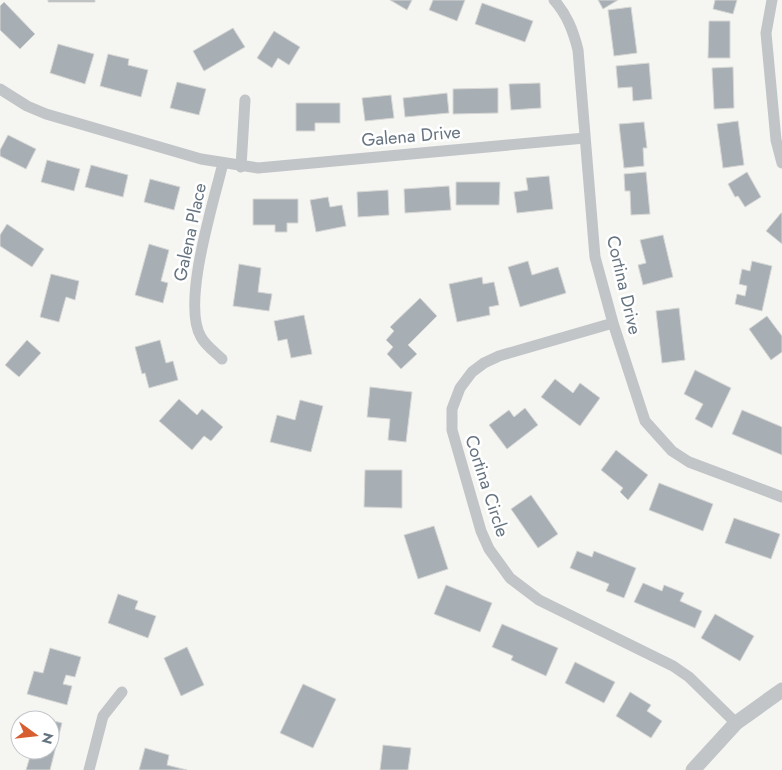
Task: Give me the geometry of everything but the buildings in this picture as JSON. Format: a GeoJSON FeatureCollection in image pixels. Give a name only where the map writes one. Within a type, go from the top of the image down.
{"type":"FeatureCollection","features":[{"type":"Feature","properties":{"kind":"street","name":"Cortina Drive"},"geometry":{"type":"LineString","coordinates":[[554,0],[564,12],[573,30],[578,50],[595,257],[613,323],[645,421],[657,437],[672,451],[689,462],[782,497]]}},
{"type":"Feature","properties":{"kind":"street"},"geometry":{"type":"LineString","coordinates":[[772,0],[766,33],[776,140],[782,162]]}},
{"type":"Feature","properties":{"kind":"street","name":"Galena Drive"},"geometry":{"type":"LineString","coordinates":[[0,89],[27,106],[46,114],[201,158],[241,167],[258,168],[585,138]]}},
{"type":"Feature","properties":{"kind":"street"},"geometry":{"type":"LineString","coordinates":[[241,167],[245,100]]}},
{"type":"Feature","properties":{"kind":"street","name":"Galena Place"},"geometry":{"type":"LineString","coordinates":[[222,360],[200,337],[195,314],[198,272],[223,163]]}},
{"type":"Feature","properties":{"kind":"street","name":"Cortina Circle"},"geometry":{"type":"LineString","coordinates":[[613,323],[499,356],[472,372],[460,388],[452,409],[452,430],[457,455],[481,531],[489,549],[510,578],[539,600],[689,676],[736,723]]}},
{"type":"Feature","properties":{"kind":"street"},"geometry":{"type":"LineString","coordinates":[[692,770],[736,723],[782,690]]}},
{"type":"Feature","properties":{"kind":"street"},"geometry":{"type":"LineString","coordinates":[[89,770],[103,716],[122,692]]}}]}
